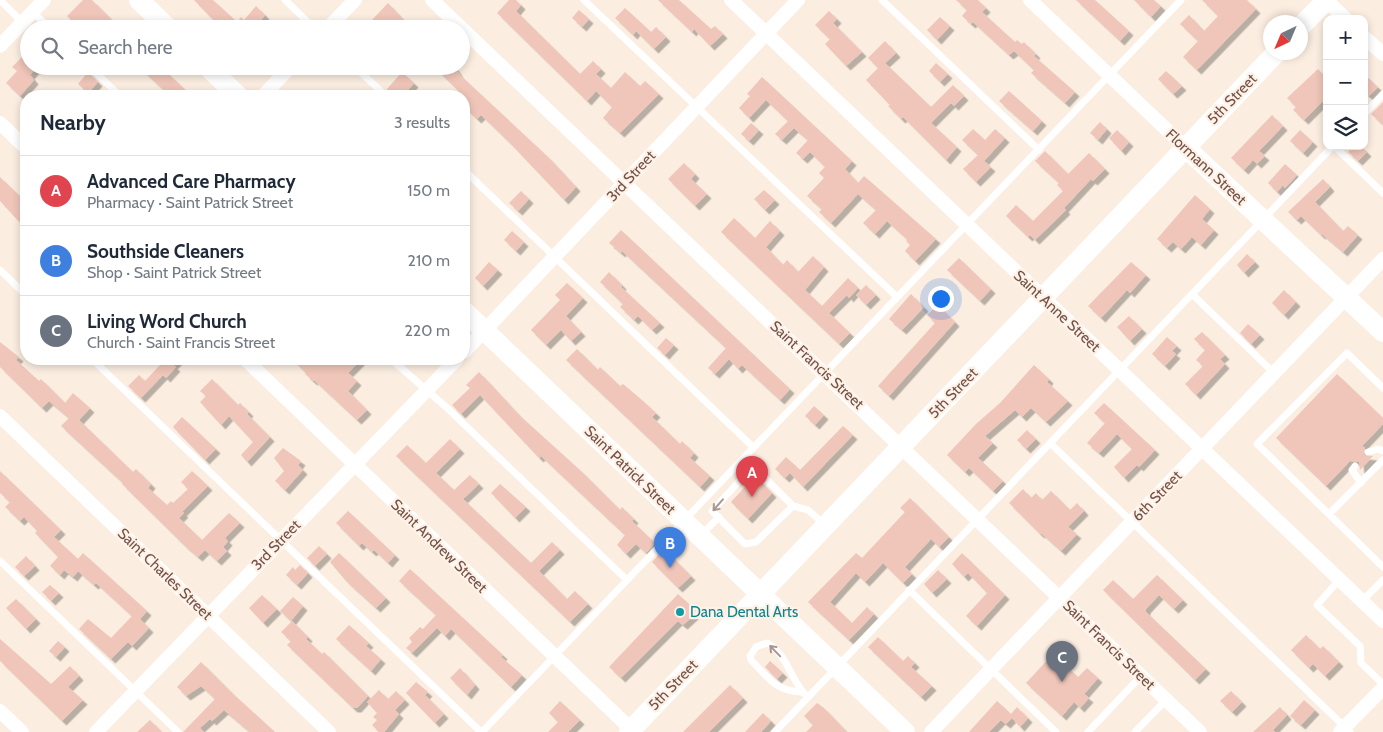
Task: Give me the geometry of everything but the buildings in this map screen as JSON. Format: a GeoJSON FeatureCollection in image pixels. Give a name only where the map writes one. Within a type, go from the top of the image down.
{"type":"FeatureCollection","features":[{"type":"Feature","properties":{"kind":"main road"},"geometry":{"type":"LineString","coordinates":[[139,0],[159,20]]}},
{"type":"Feature","properties":{"kind":"main road"},"geometry":{"type":"LineString","coordinates":[[1308,19],[1326,0]]}},
{"type":"Feature","properties":{"kind":"main road","name":"5th Street"},"geometry":{"type":"LineString","coordinates":[[631,731],[1269,60]]}},
{"type":"Feature","properties":{"kind":"main road"},"geometry":{"type":"LineString","coordinates":[[216,75],[232,90]]}},
{"type":"Feature","properties":{"kind":"main road","name":"Flormann Street"},"geometry":{"type":"LineString","coordinates":[[1186,148],[1383,332]]}},
{"type":"Feature","properties":{"kind":"main road","name":"Saint Patrick Street"},"geometry":{"type":"LineString","coordinates":[[470,317],[904,732]]}},
{"type":"Feature","properties":{"kind":"street"},"geometry":{"type":"LineString","coordinates":[[25,20],[44,0]]}},
{"type":"Feature","properties":{"kind":"street"},"geometry":{"type":"LineString","coordinates":[[336,20],[355,0]]}},
{"type":"Feature","properties":{"kind":"street","name":"Saint Francis Street"},"geometry":{"type":"LineString","coordinates":[[432,0],[453,20]]}},
{"type":"Feature","properties":{"kind":"street","name":"Saint Anne Street"},"geometry":{"type":"LineString","coordinates":[[731,0],[1383,621]]}},
{"type":"Feature","properties":{"kind":"street","name":"3rd Street"},"geometry":{"type":"LineString","coordinates":[[470,346],[798,0]]}},
{"type":"Feature","properties":{"kind":"street","name":"Flormann Street"},"geometry":{"type":"LineString","coordinates":[[1030,0],[1186,148]]}},
{"type":"Feature","properties":{"kind":"street"},"geometry":{"type":"LineString","coordinates":[[1326,0],[1342,15]]}},
{"type":"Feature","properties":{"kind":"street"},"geometry":{"type":"LineString","coordinates":[[0,46],[20,25]]}},
{"type":"Feature","properties":{"kind":"street","name":"Saint Francis Street"},"geometry":{"type":"LineString","coordinates":[[470,36],[902,446],[1166,700],[1192,728]]}},
{"type":"Feature","properties":{"kind":"street"},"geometry":{"type":"LineString","coordinates":[[1368,40],[1383,54]]}},
{"type":"Feature","properties":{"kind":"street"},"geometry":{"type":"LineString","coordinates":[[269,90],[283,75]]}},
{"type":"Feature","properties":{"kind":"street"},"geometry":{"type":"LineString","coordinates":[[0,123],[20,142]]}},
{"type":"Feature","properties":{"kind":"street","name":"6th Street"},"geometry":{"type":"LineString","coordinates":[[932,732],[1383,259]]}},
{"type":"Feature","properties":{"kind":"street","name":"Saint Andrew Street"},"geometry":{"type":"LineString","coordinates":[[251,365],[631,731]]}},
{"type":"Feature","properties":{"kind":"street","name":"3rd Street"},"geometry":{"type":"LineString","coordinates":[[96,732],[451,365]]}},
{"type":"Feature","properties":{"kind":"street","name":"Saint Charles Street"},"geometry":{"type":"LineString","coordinates":[[0,416],[329,732]]}},
{"type":"Feature","properties":{"kind":"street"},"geometry":{"type":"LineString","coordinates":[[1345,730],[1383,688]]}},
{"type":"Feature","properties":{"kind":"street"},"geometry":{"type":"LineString","coordinates":[[0,710],[22,732]]}},
{"type":"Feature","properties":{"kind":"lane"},"geometry":{"type":"LineString","coordinates":[[0,0],[34,20]]}},
{"type":"Feature","properties":{"kind":"lane"},"geometry":{"type":"LineString","coordinates":[[285,0],[306,20]]}},
{"type":"Feature","properties":{"kind":"lane"},"geometry":{"type":"LineString","coordinates":[[584,0],[897,297]]}},
{"type":"Feature","properties":{"kind":"lane"},"geometry":{"type":"LineString","coordinates":[[882,0],[1039,150]]}},
{"type":"Feature","properties":{"kind":"lane"},"geometry":{"type":"LineString","coordinates":[[98,365],[481,732],[824,372],[1039,150],[1179,1]]}},
{"type":"Feature","properties":{"kind":"lane"},"geometry":{"type":"LineString","coordinates":[[98,75],[114,90]]}},
{"type":"Feature","properties":{"kind":"lane"},"geometry":{"type":"LineString","coordinates":[[364,75],[380,90]]}},
{"type":"Feature","properties":{"kind":"lane"},"geometry":{"type":"LineString","coordinates":[[1368,110],[1383,94]]}},
{"type":"Feature","properties":{"kind":"lane"},"geometry":{"type":"LineString","coordinates":[[780,730],[836,667],[1121,371],[1329,150]]}},
{"type":"Feature","properties":{"kind":"lane"},"geometry":{"type":"LineString","coordinates":[[1337,150],[1383,193]]}},
{"type":"Feature","properties":{"kind":"lane"},"geometry":{"type":"LineString","coordinates":[[470,176],[753,447]]}},
{"type":"Feature","properties":{"kind":"lane"},"geometry":{"type":"LineString","coordinates":[[0,270],[20,289]]}},
{"type":"Feature","properties":{"kind":"lane"},"geometry":{"type":"LineString","coordinates":[[1193,294],[1274,373]]}},
{"type":"Feature","properties":{"kind":"lane"},"geometry":{"type":"LineString","coordinates":[[1383,388],[1347,353],[1257,444],[1383,567]]}},
{"type":"Feature","properties":{"kind":"lane"},"geometry":{"type":"LineString","coordinates":[[398,365],[427,390],[627,580]]}},
{"type":"Feature","properties":{"kind":"lane"},"geometry":{"type":"LineString","coordinates":[[1051,444],[1345,730]]}},
{"type":"Feature","properties":{"kind":"lane"},"geometry":{"type":"LineString","coordinates":[[1368,452],[1378,449],[1383,451]]}},
{"type":"Feature","properties":{"kind":"lane"},"geometry":{"type":"LineString","coordinates":[[1330,514],[1383,460]]}},
{"type":"Feature","properties":{"kind":"lane"},"geometry":{"type":"LineString","coordinates":[[793,506],[756,542],[749,544],[745,544],[712,511],[753,466],[793,506],[808,510],[825,526]]}},
{"type":"Feature","properties":{"kind":"lane"},"geometry":{"type":"LineString","coordinates":[[1355,466],[1352,470],[1360,483]]}},
{"type":"Feature","properties":{"kind":"lane"},"geometry":{"type":"LineString","coordinates":[[700,536],[718,517]]}},
{"type":"Feature","properties":{"kind":"lane"},"geometry":{"type":"LineString","coordinates":[[0,561],[178,732]]}},
{"type":"Feature","properties":{"kind":"lane"},"geometry":{"type":"LineString","coordinates":[[1340,579],[1317,605],[1360,646],[1361,663],[1383,684]]}},
{"type":"Feature","properties":{"kind":"lane"},"geometry":{"type":"LineString","coordinates":[[1362,601],[1383,580]]}},
{"type":"Feature","properties":{"kind":"lane"},"geometry":{"type":"LineString","coordinates":[[909,590],[1056,732]]}},
{"type":"Feature","properties":{"kind":"lane"},"geometry":{"type":"LineString","coordinates":[[801,692],[786,690],[776,685],[751,660],[750,656],[756,647],[762,644],[772,646],[789,668],[801,692],[808,697]]}},
{"type":"Feature","properties":{"kind":"lane"},"geometry":{"type":"LineString","coordinates":[[1088,732],[1141,676]]}},
{"type":"Feature","properties":{"kind":"lane"},"geometry":{"type":"LineString","coordinates":[[1135,732],[1166,700]]}},
{"type":"Feature","properties":{"kind":"place","name":"Advanced Care Pharmacy"},"geometry":{"type":"Point","coordinates":[752,497]}},
{"type":"Feature","properties":{"kind":"place","name":"Southside Cleaners"},"geometry":{"type":"Point","coordinates":[670,568]}},
{"type":"Feature","properties":{"kind":"place","name":"Dana Dental Arts"},"geometry":{"type":"Point","coordinates":[680,612]}},
{"type":"Feature","properties":{"kind":"place","name":"Living Word Church"},"geometry":{"type":"Point","coordinates":[1062,682]}}]}
